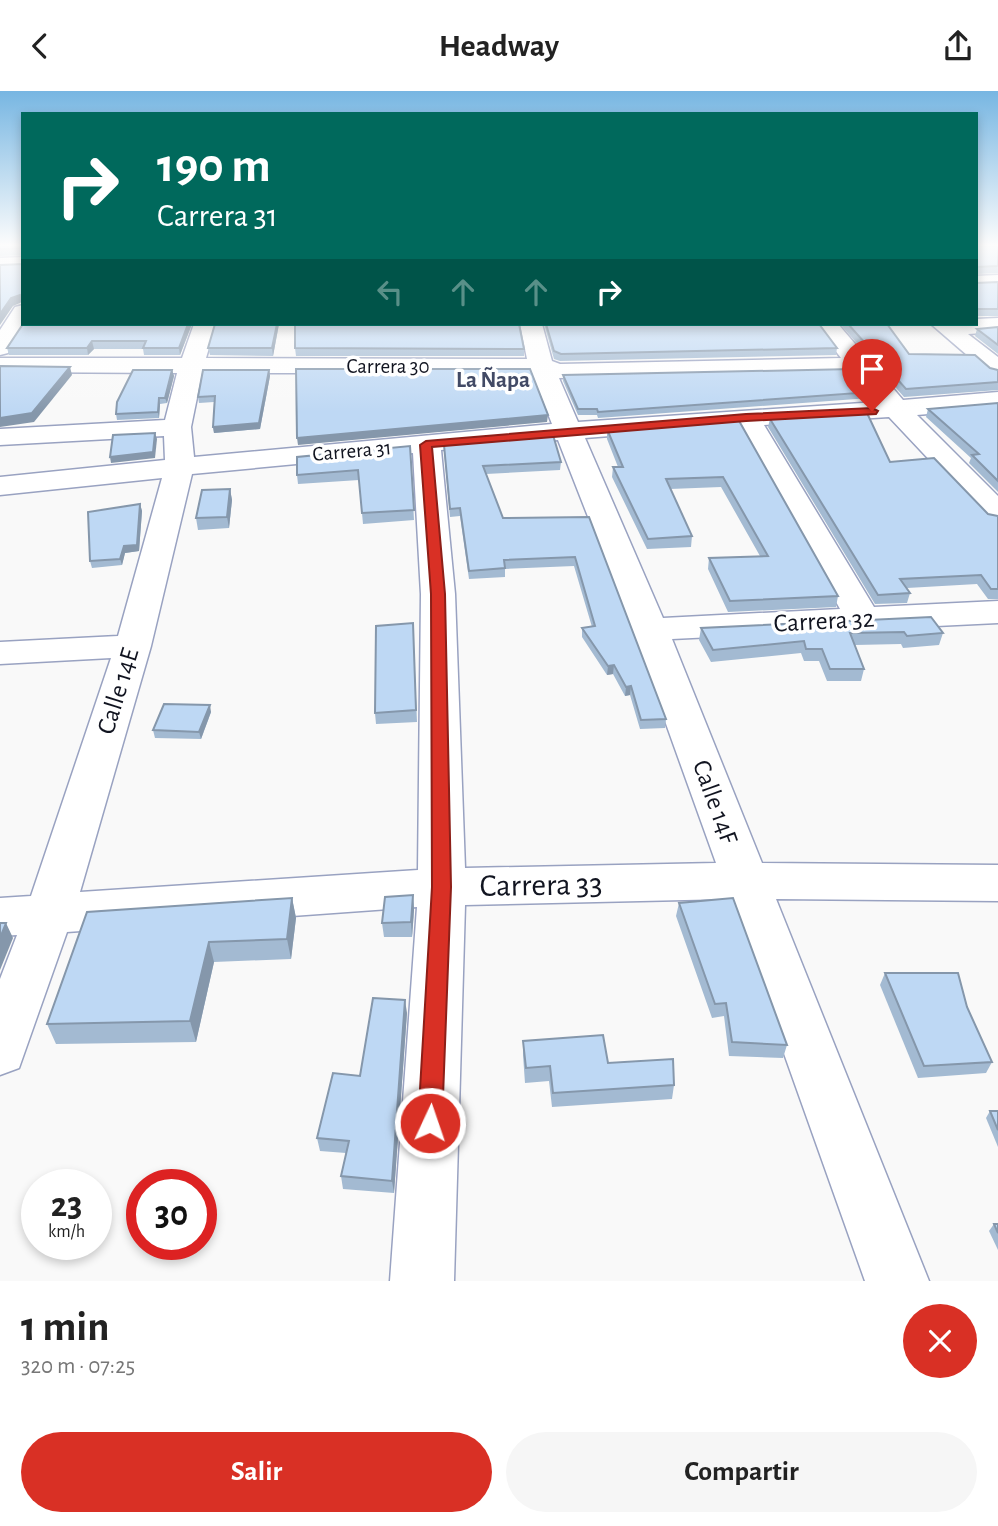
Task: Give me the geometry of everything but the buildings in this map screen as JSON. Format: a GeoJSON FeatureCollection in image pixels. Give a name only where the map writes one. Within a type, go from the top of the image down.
{"type":"FeatureCollection","features":[{"type":"Feature","properties":{"kind":"street"},"geometry":{"type":"LineString","coordinates":[[0,308],[21,309]]}},
{"type":"Feature","properties":{"kind":"street"},"geometry":{"type":"LineString","coordinates":[[0,348],[21,312]]}},
{"type":"Feature","properties":{"kind":"street"},"geometry":{"type":"LineString","coordinates":[[978,325],[998,325]]}},
{"type":"Feature","properties":{"kind":"street","name":"Calle 14E"},"geometry":{"type":"LineString","coordinates":[[0,1051],[49,914],[132,646],[178,447],[191,366],[204,326]]}},
{"type":"Feature","properties":{"kind":"street","name":"Calle 14F"},"geometry":{"type":"LineString","coordinates":[[531,326],[541,366],[571,432],[650,629],[897,1281]]}},
{"type":"Feature","properties":{"kind":"street"},"geometry":{"type":"LineString","coordinates":[[828,326],[897,410],[998,515]]}},
{"type":"Feature","properties":{"kind":"street"},"geometry":{"type":"LineString","coordinates":[[945,326],[998,369]]}},
{"type":"Feature","properties":{"kind":"street","name":"Carrera 30"},"geometry":{"type":"LineString","coordinates":[[0,365],[541,366],[559,371],[860,365]]}},
{"type":"Feature","properties":{"kind":"street","name":"Carrera 31"},"geometry":{"type":"LineString","coordinates":[[0,486],[178,447],[426,445],[746,417],[897,410],[998,400]]}},
{"type":"Feature","properties":{"kind":"street"},"geometry":{"type":"LineString","coordinates":[[746,417],[863,619]]}},
{"type":"Feature","properties":{"kind":"street"},"geometry":{"type":"LineString","coordinates":[[0,437],[178,447]]}},
{"type":"Feature","properties":{"kind":"street"},"geometry":{"type":"LineString","coordinates":[[422,1281],[442,887],[438,594],[426,445]]}},
{"type":"Feature","properties":{"kind":"street","name":"Carrera 32"},"geometry":{"type":"LineString","coordinates":[[650,629],[998,613]]}},
{"type":"Feature","properties":{"kind":"street"},"geometry":{"type":"LineString","coordinates":[[0,653],[132,646]]}},
{"type":"Feature","properties":{"kind":"street","name":"Carrera 33"},"geometry":{"type":"LineString","coordinates":[[0,917],[442,887],[744,881],[998,883]]}},
{"type":"Feature","properties":{"kind":"district","name":"La Ñapa"},"geometry":{"type":"Point","coordinates":[493,380]}},
{"type":"Feature","properties":{"kind":"route"},"geometry":{"type":"LineString","coordinates":[[430,1123],[442,887],[438,594],[426,445],[746,417],[872,411]]}}]}
